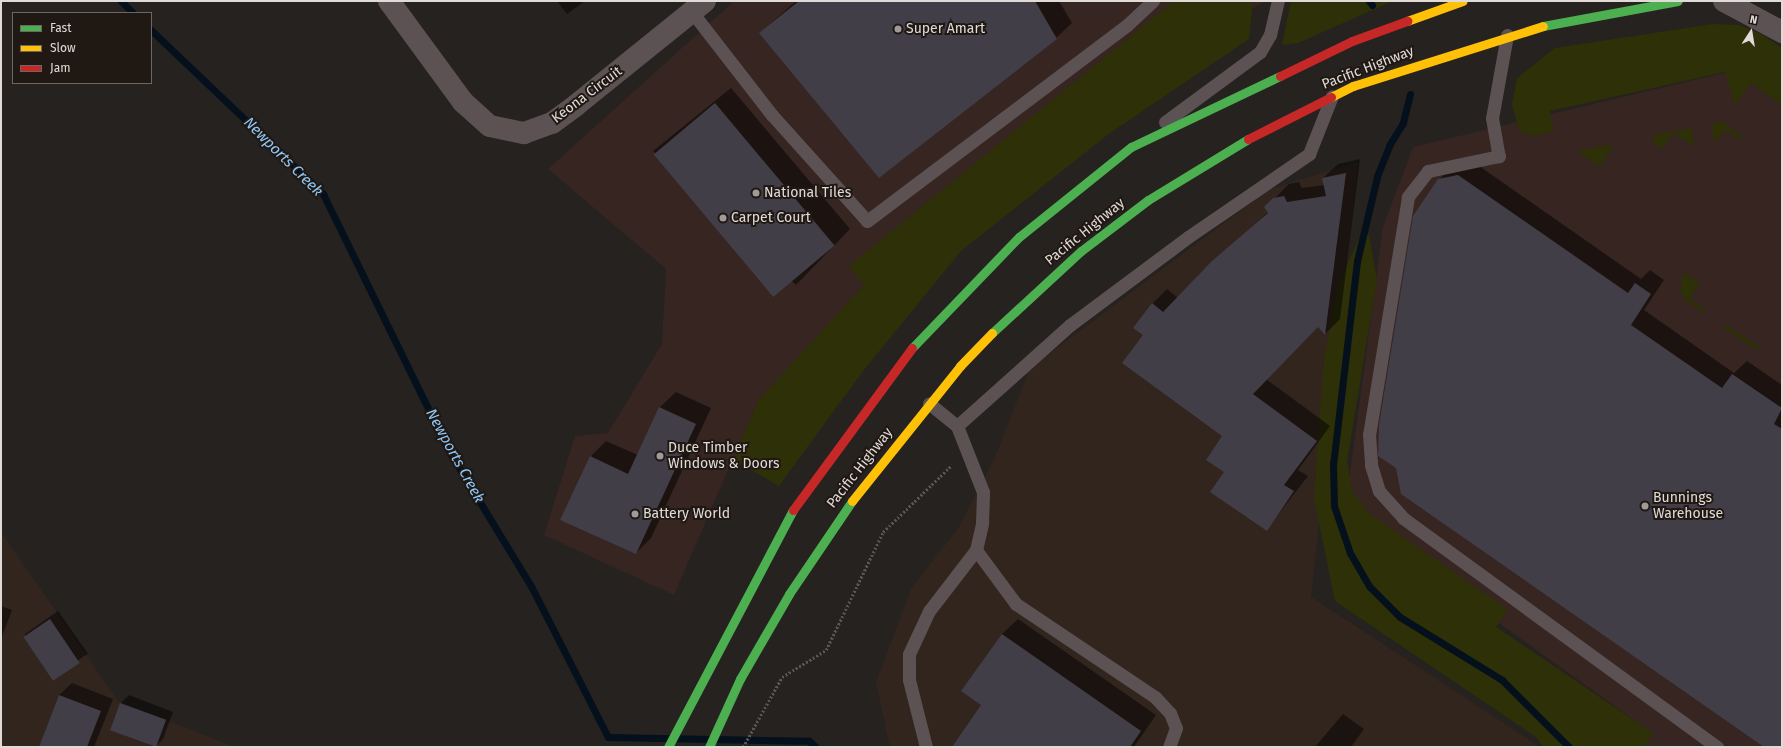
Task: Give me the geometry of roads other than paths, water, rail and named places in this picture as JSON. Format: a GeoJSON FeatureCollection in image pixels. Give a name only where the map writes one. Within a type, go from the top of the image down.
{"type":"FeatureCollection","features":[{"type":"Feature","properties":{"kind":"highway","name":"Pacific Highway"},"geometry":{"type":"LineString","coordinates":[[668,747],[784,524],[847,431],[919,339],[1019,237],[1131,147],[1352,41],[1463,1]]}},
{"type":"Feature","properties":{"kind":"highway","name":"Pacific Highway"},"geometry":{"type":"LineString","coordinates":[[709,747],[723,714],[789,594],[844,510],[929,403],[1018,308],[1081,251],[1148,200],[1223,151],[1332,96],[1442,55],[1507,35],[1588,16],[1678,1]]}},
{"type":"Feature","properties":{"kind":"street","name":"Keona Circuit"},"geometry":{"type":"LineString","coordinates":[[389,1],[463,102],[490,126],[524,133],[552,123],[698,6]]}},
{"type":"Feature","properties":{"kind":"street"},"geometry":{"type":"LineString","coordinates":[[1724,1],[1782,32]]}},
{"type":"Feature","properties":{"kind":"lane"},"geometry":{"type":"LineString","coordinates":[[698,6],[772,115],[867,221],[1126,26],[1153,1]]}},
{"type":"Feature","properties":{"kind":"lane"},"geometry":{"type":"LineString","coordinates":[[1131,147],[1260,52],[1270,35],[1278,1]]}},
{"type":"Feature","properties":{"kind":"lane"},"geometry":{"type":"LineString","coordinates":[[1507,35],[1492,118],[1499,156],[1428,171],[1408,197],[1368,434],[1371,465],[1379,491],[1403,518],[1717,747]]}},
{"type":"Feature","properties":{"kind":"lane"},"geometry":{"type":"LineString","coordinates":[[957,426],[1070,325],[1188,237],[1309,154],[1332,96]]}},
{"type":"Feature","properties":{"kind":"lane"},"geometry":{"type":"LineString","coordinates":[[926,747],[909,680],[910,654],[929,611],[976,550],[982,523],[983,492],[957,426],[929,403]]}},
{"type":"Feature","properties":{"kind":"lane"},"geometry":{"type":"LineString","coordinates":[[976,550],[1016,604],[1165,708],[1176,728],[1168,747]]}},
{"type":"Feature","properties":{"kind":"waterway","name":"Newports Creek"},"geometry":{"type":"LineString","coordinates":[[121,1],[132,12]]}},
{"type":"Feature","properties":{"kind":"waterway"},"geometry":{"type":"LineString","coordinates":[[1369,1],[1372,5]]}},
{"type":"Feature","properties":{"kind":"waterway","name":"Newports Creek"},"geometry":{"type":"LineString","coordinates":[[152,31],[323,194],[450,453],[531,586],[608,737],[809,741],[816,747]]}},
{"type":"Feature","properties":{"kind":"waterway"},"geometry":{"type":"LineString","coordinates":[[1410,94],[1403,123],[1390,144],[1377,177],[1357,261],[1333,464],[1334,506],[1350,553],[1370,587],[1400,617],[1502,680],[1569,747]]}},
{"type":"Feature","properties":{"kind":"place","name":"Super Amart"},"geometry":{"type":"Point","coordinates":[898,29]}},
{"type":"Feature","properties":{"kind":"place","name":"National Tiles"},"geometry":{"type":"Point","coordinates":[756,193]}},
{"type":"Feature","properties":{"kind":"place","name":"Carpet Court"},"geometry":{"type":"Point","coordinates":[723,218]}},
{"type":"Feature","properties":{"kind":"place","name":"Duce Timber Windows & Doors"},"geometry":{"type":"Point","coordinates":[660,456]}},
{"type":"Feature","properties":{"kind":"place","name":"Bunnings Warehouse"},"geometry":{"type":"Point","coordinates":[1645,506]}},
{"type":"Feature","properties":{"kind":"place","name":"Battery World"},"geometry":{"type":"Point","coordinates":[635,514]}}]}
